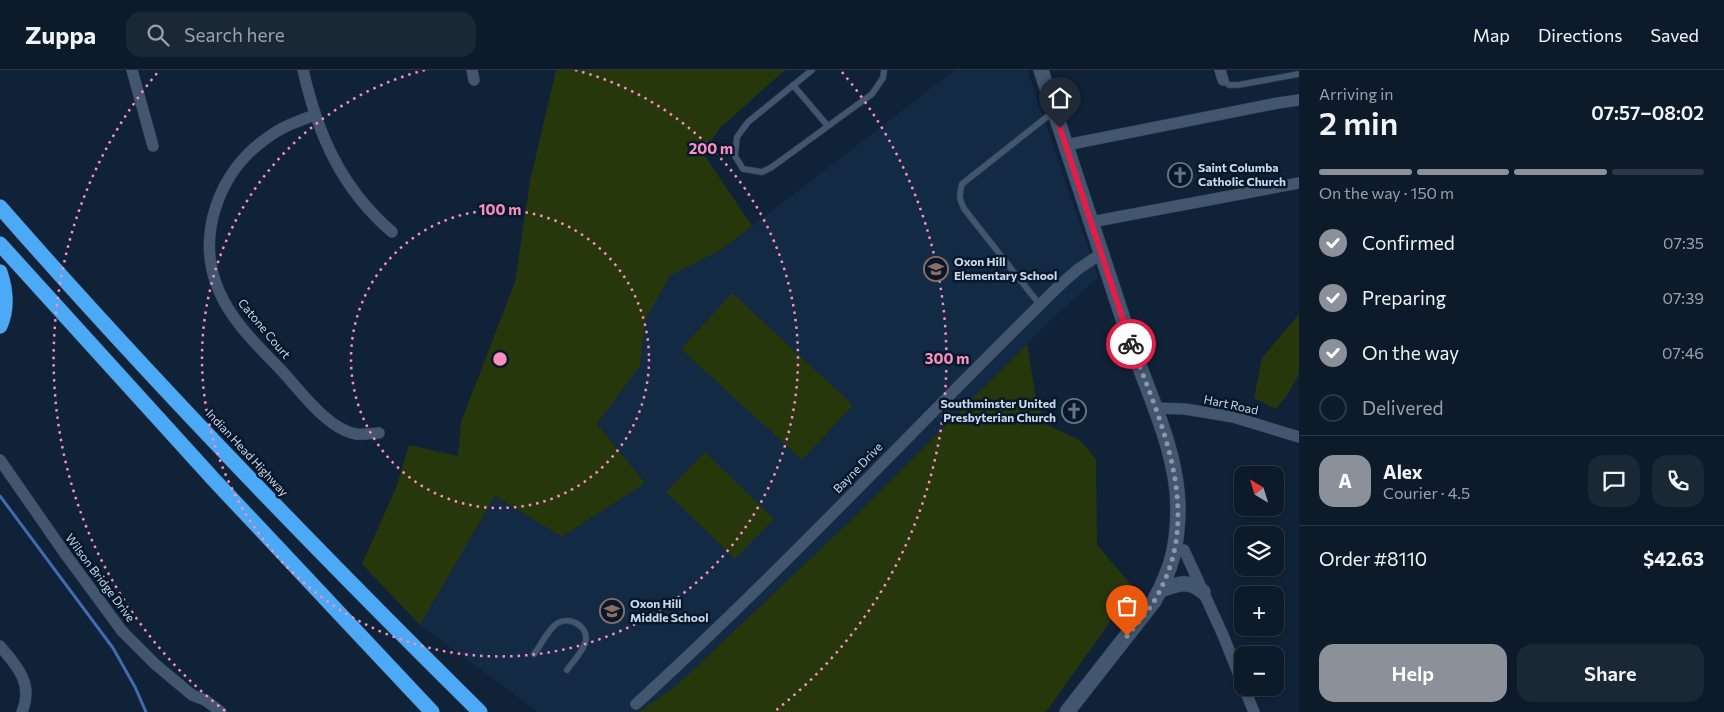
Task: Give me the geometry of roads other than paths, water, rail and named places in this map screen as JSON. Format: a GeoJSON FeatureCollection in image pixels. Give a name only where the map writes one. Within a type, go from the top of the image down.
{"type":"FeatureCollection","features":[{"type":"Feature","properties":{"kind":"highway","name":"Indian Head Highway"},"geometry":{"type":"LineString","coordinates":[[0,207],[59,274],[264,494],[480,712]]}},
{"type":"Feature","properties":{"kind":"highway"},"geometry":{"type":"LineString","coordinates":[[0,244],[215,481],[432,712]]}},
{"type":"Feature","properties":{"kind":"highway"},"geometry":{"type":"LineString","coordinates":[[0,272],[6,293],[4,315],[0,326]]}},
{"type":"Feature","properties":{"kind":"highway"},"geometry":{"type":"LineString","coordinates":[[425,657],[473,712]]}},
{"type":"Feature","properties":{"kind":"main road"},"geometry":{"type":"LineString","coordinates":[[1041,70],[1129,339],[1165,439],[1176,482],[1178,507],[1175,550],[1161,590],[1143,616],[1067,712]]}},
{"type":"Feature","properties":{"kind":"main road"},"geometry":{"type":"LineString","coordinates":[[1161,590],[1181,583],[1197,586],[1203,592]]}},
{"type":"Feature","properties":{"kind":"street"},"geometry":{"type":"LineString","coordinates":[[132,70],[153,146]]}},
{"type":"Feature","properties":{"kind":"street"},"geometry":{"type":"LineString","coordinates":[[303,70],[315,114],[342,175],[368,209],[392,232]]}},
{"type":"Feature","properties":{"kind":"street"},"geometry":{"type":"LineString","coordinates":[[1066,145],[1299,100]]}},
{"type":"Feature","properties":{"kind":"street","name":"Catone Court"},"geometry":{"type":"LineString","coordinates":[[315,114],[289,125],[267,138],[243,158],[230,175],[217,202],[212,220],[209,247],[213,272],[219,292],[236,320],[312,404],[330,421],[345,430],[356,434],[379,433]]}},
{"type":"Feature","properties":{"kind":"street"},"geometry":{"type":"LineString","coordinates":[[1091,222],[1299,184]]}},
{"type":"Feature","properties":{"kind":"street","name":"Bayne Drive"},"geometry":{"type":"LineString","coordinates":[[636,704],[831,516],[913,431],[1040,305],[1078,269],[1101,254]]}},
{"type":"Feature","properties":{"kind":"street","name":"Hart Road"},"geometry":{"type":"LineString","coordinates":[[1155,408],[1185,409],[1233,417],[1299,437]]}},
{"type":"Feature","properties":{"kind":"street","name":"Wilson Bridge Drive"},"geometry":{"type":"LineString","coordinates":[[0,460],[122,631],[155,664],[192,695],[205,700],[220,712]]}},
{"type":"Feature","properties":{"kind":"street"},"geometry":{"type":"LineString","coordinates":[[1175,550],[1184,550],[1224,634],[1234,661]]}},
{"type":"Feature","properties":{"kind":"street"},"geometry":{"type":"LineString","coordinates":[[0,646],[25,679],[27,693],[22,712]]}},
{"type":"Feature","properties":{"kind":"street"},"geometry":{"type":"LineString","coordinates":[[1247,696],[1254,712]]}},
{"type":"Feature","properties":{"kind":"lane"},"geometry":{"type":"LineString","coordinates":[[812,70],[748,122],[736,137],[735,156],[743,168],[762,172],[772,167],[872,94],[882,78],[884,70]]}},
{"type":"Feature","properties":{"kind":"lane"},"geometry":{"type":"LineString","coordinates":[[1221,75],[1229,86],[1299,74]]}},
{"type":"Feature","properties":{"kind":"lane"},"geometry":{"type":"LineString","coordinates":[[793,85],[827,125]]}},
{"type":"Feature","properties":{"kind":"lane"},"geometry":{"type":"LineString","coordinates":[[1040,305],[965,210],[961,204],[959,192],[962,184],[1054,111]]}},
{"type":"Feature","properties":{"kind":"lane"},"geometry":{"type":"LineString","coordinates":[[534,654],[557,623],[575,622],[584,629],[586,638],[584,647],[567,670]]}},
{"type":"Feature","properties":{"kind":"waterway"},"geometry":{"type":"LineString","coordinates":[[0,496],[113,648],[135,687],[146,712]]}},
{"type":"Feature","properties":{"kind":"place","name":"Saint Columba Catholic Church"},"geometry":{"type":"Point","coordinates":[1180,175]}},
{"type":"Feature","properties":{"kind":"place","name":"Oxon Hill Elementary School"},"geometry":{"type":"Point","coordinates":[936,269]}},
{"type":"Feature","properties":{"kind":"place","name":"Southminster United Presbyterian Church"},"geometry":{"type":"Point","coordinates":[1074,411]}},
{"type":"Feature","properties":{"kind":"place","name":"Oxon Hill Middle School"},"geometry":{"type":"Point","coordinates":[612,611]}}]}
